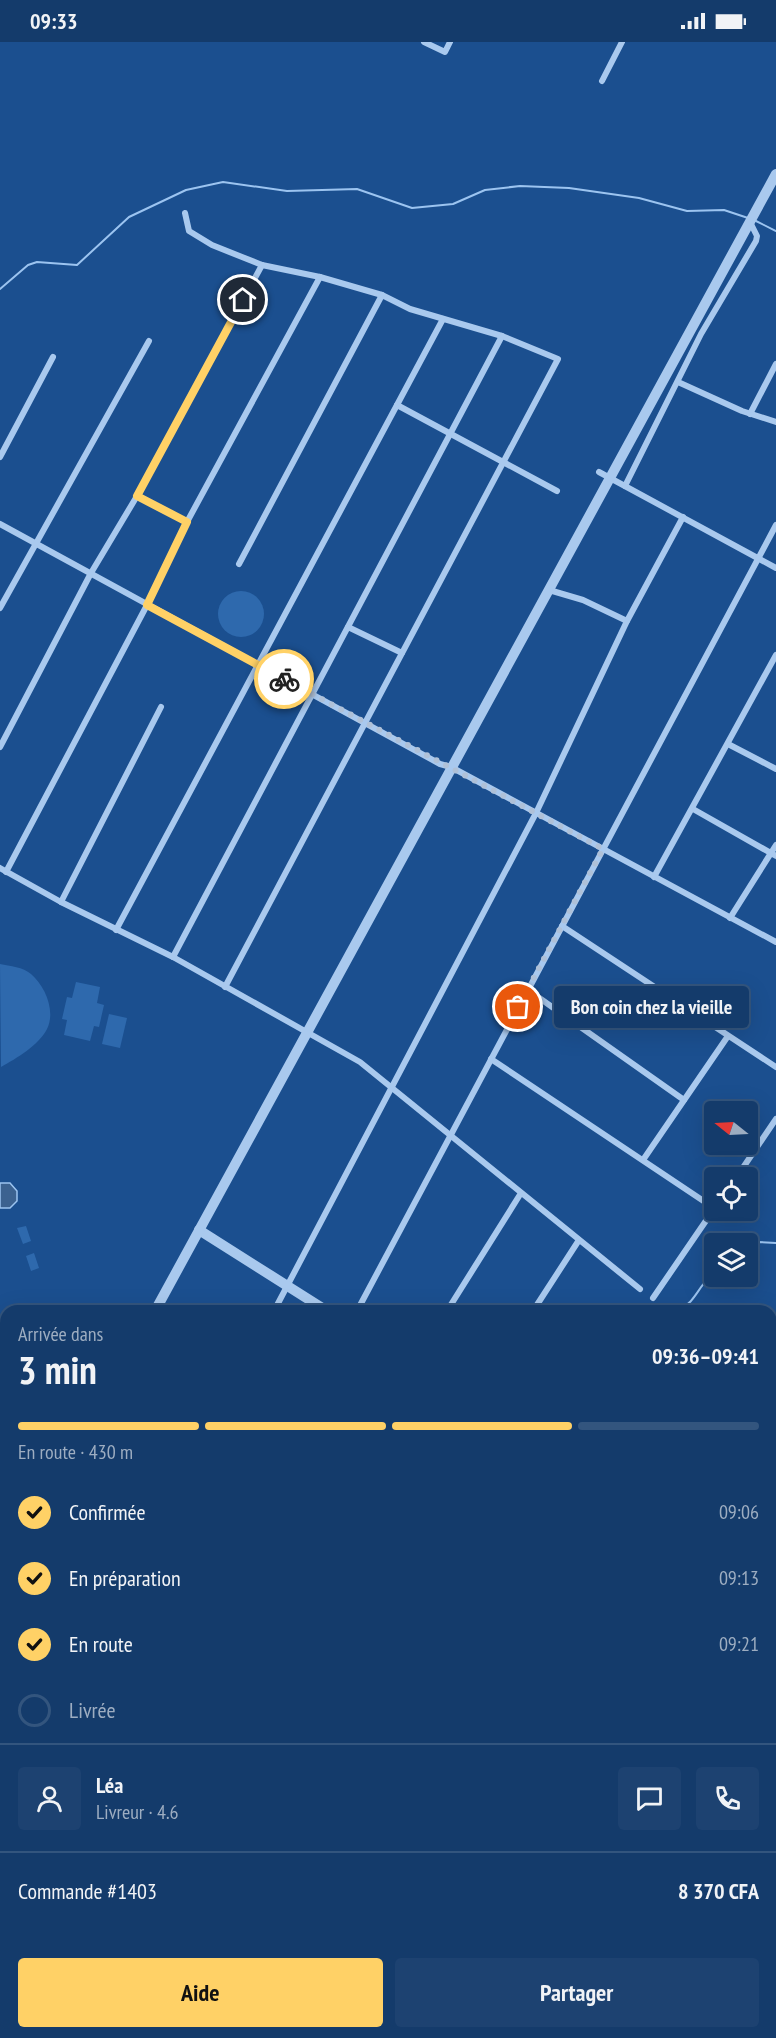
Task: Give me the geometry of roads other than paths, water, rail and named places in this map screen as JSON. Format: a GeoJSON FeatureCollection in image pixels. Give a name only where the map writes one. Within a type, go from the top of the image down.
{"type":"FeatureCollection","features":[{"type":"Feature","properties":{"kind":"street"},"geometry":{"type":"LineString","coordinates":[[424,42],[445,52],[450,42]]}},
{"type":"Feature","properties":{"kind":"street"},"geometry":{"type":"LineString","coordinates":[[602,81],[622,42]]}},
{"type":"Feature","properties":{"kind":"street"},"geometry":{"type":"LineString","coordinates":[[158,1305],[776,174]]}},
{"type":"Feature","properties":{"kind":"street"},"geometry":{"type":"LineString","coordinates":[[185,213],[189,231],[212,245],[262,265],[320,277],[382,296],[410,309],[502,336],[558,359],[225,987]]}},
{"type":"Feature","properties":{"kind":"street"},"geometry":{"type":"LineString","coordinates":[[625,486],[704,327],[756,241],[756,230],[750,222]]}},
{"type":"Feature","properties":{"kind":"street"},"geometry":{"type":"LineString","coordinates":[[0,747],[91,573],[137,496],[262,265]]}},
{"type":"Feature","properties":{"kind":"street"},"geometry":{"type":"LineString","coordinates":[[320,277],[187,522],[147,605],[3,870],[61,902],[173,957],[360,1062],[639,1289]]}},
{"type":"Feature","properties":{"kind":"street"},"geometry":{"type":"LineString","coordinates":[[239,564],[382,296]]}},
{"type":"Feature","properties":{"kind":"street"},"geometry":{"type":"LineString","coordinates":[[116,930],[443,319]]}},
{"type":"Feature","properties":{"kind":"street"},"geometry":{"type":"LineString","coordinates":[[173,957],[502,336]]}},
{"type":"Feature","properties":{"kind":"street"},"geometry":{"type":"LineString","coordinates":[[0,608],[34,542],[149,341]]}},
{"type":"Feature","properties":{"kind":"street"},"geometry":{"type":"LineString","coordinates":[[0,457],[53,357]]}},
{"type":"Feature","properties":{"kind":"street"},"geometry":{"type":"LineString","coordinates":[[750,414],[776,364]]}},
{"type":"Feature","properties":{"kind":"street"},"geometry":{"type":"LineString","coordinates":[[678,382],[750,414],[776,422]]}},
{"type":"Feature","properties":{"kind":"street"},"geometry":{"type":"LineString","coordinates":[[397,405],[557,491]]}},
{"type":"Feature","properties":{"kind":"street"},"geometry":{"type":"LineString","coordinates":[[599,472],[776,568]]}},
{"type":"Feature","properties":{"kind":"street"},"geometry":{"type":"LineString","coordinates":[[137,496],[187,522]]}},
{"type":"Feature","properties":{"kind":"street"},"geometry":{"type":"LineString","coordinates":[[277,1305],[536,813],[627,621],[683,517]]}},
{"type":"Feature","properties":{"kind":"street"},"geometry":{"type":"LineString","coordinates":[[0,524],[365,724],[440,764],[451,767],[776,942]]}},
{"type":"Feature","properties":{"kind":"street"},"geometry":{"type":"LineString","coordinates":[[360,1305],[776,525]]}},
{"type":"Feature","properties":{"kind":"street"},"geometry":{"type":"LineString","coordinates":[[549,590],[583,600],[627,621]]}},
{"type":"Feature","properties":{"kind":"street"},"geometry":{"type":"LineString","coordinates":[[348,627],[402,653]]}},
{"type":"Feature","properties":{"kind":"street"},"geometry":{"type":"LineString","coordinates":[[654,877],[776,655]]}},
{"type":"Feature","properties":{"kind":"street"},"geometry":{"type":"LineString","coordinates":[[768,670],[776,675]]}},
{"type":"Feature","properties":{"kind":"street"},"geometry":{"type":"LineString","coordinates":[[61,902],[161,707]]}},
{"type":"Feature","properties":{"kind":"street"},"geometry":{"type":"LineString","coordinates":[[728,744],[776,769]]}},
{"type":"Feature","properties":{"kind":"street"},"geometry":{"type":"LineString","coordinates":[[693,809],[773,855]]}},
{"type":"Feature","properties":{"kind":"street"},"geometry":{"type":"LineString","coordinates":[[730,918],[773,855],[776,844]]}},
{"type":"Feature","properties":{"kind":"street"},"geometry":{"type":"LineString","coordinates":[[562,926],[776,1067]]}},
{"type":"Feature","properties":{"kind":"street"},"geometry":{"type":"LineString","coordinates":[[528,990],[684,1100]]}},
{"type":"Feature","properties":{"kind":"street"},"geometry":{"type":"LineString","coordinates":[[643,1160],[728,1036]]}},
{"type":"Feature","properties":{"kind":"street"},"geometry":{"type":"LineString","coordinates":[[491,1059],[704,1202]]}},
{"type":"Feature","properties":{"kind":"street"},"geometry":{"type":"LineString","coordinates":[[743,1167],[776,1119]]}},
{"type":"Feature","properties":{"kind":"street"},"geometry":{"type":"LineString","coordinates":[[451,1305],[521,1193]]}},
{"type":"Feature","properties":{"kind":"street"},"geometry":{"type":"LineString","coordinates":[[654,1298],[706,1221]]}},
{"type":"Feature","properties":{"kind":"street"},"geometry":{"type":"LineString","coordinates":[[199,1230],[317,1305]]}},
{"type":"Feature","properties":{"kind":"street"},"geometry":{"type":"LineString","coordinates":[[537,1305],[579,1240]]}},
{"type":"Feature","properties":{"kind":"waterway"},"geometry":{"type":"LineString","coordinates":[[0,289],[28,265],[37,262],[77,265],[129,217],[186,190],[223,182],[287,191],[357,189],[412,208],[453,204],[485,190],[520,186],[569,188],[639,198],[687,211],[724,210],[748,218]]}},
{"type":"Feature","properties":{"kind":"waterway"},"geometry":{"type":"LineString","coordinates":[[756,221],[776,231]]}},
{"type":"Feature","properties":{"kind":"waterway"},"geometry":{"type":"LineString","coordinates":[[758,1242],[776,1243]]}},
{"type":"Feature","properties":{"kind":"waterway"},"geometry":{"type":"LineString","coordinates":[[687,1305],[704,1283]]}},
{"type":"Feature","properties":{"kind":"place","name":"Bon coin chez la vieille"},"geometry":{"type":"Point","coordinates":[518,1007]}}]}
